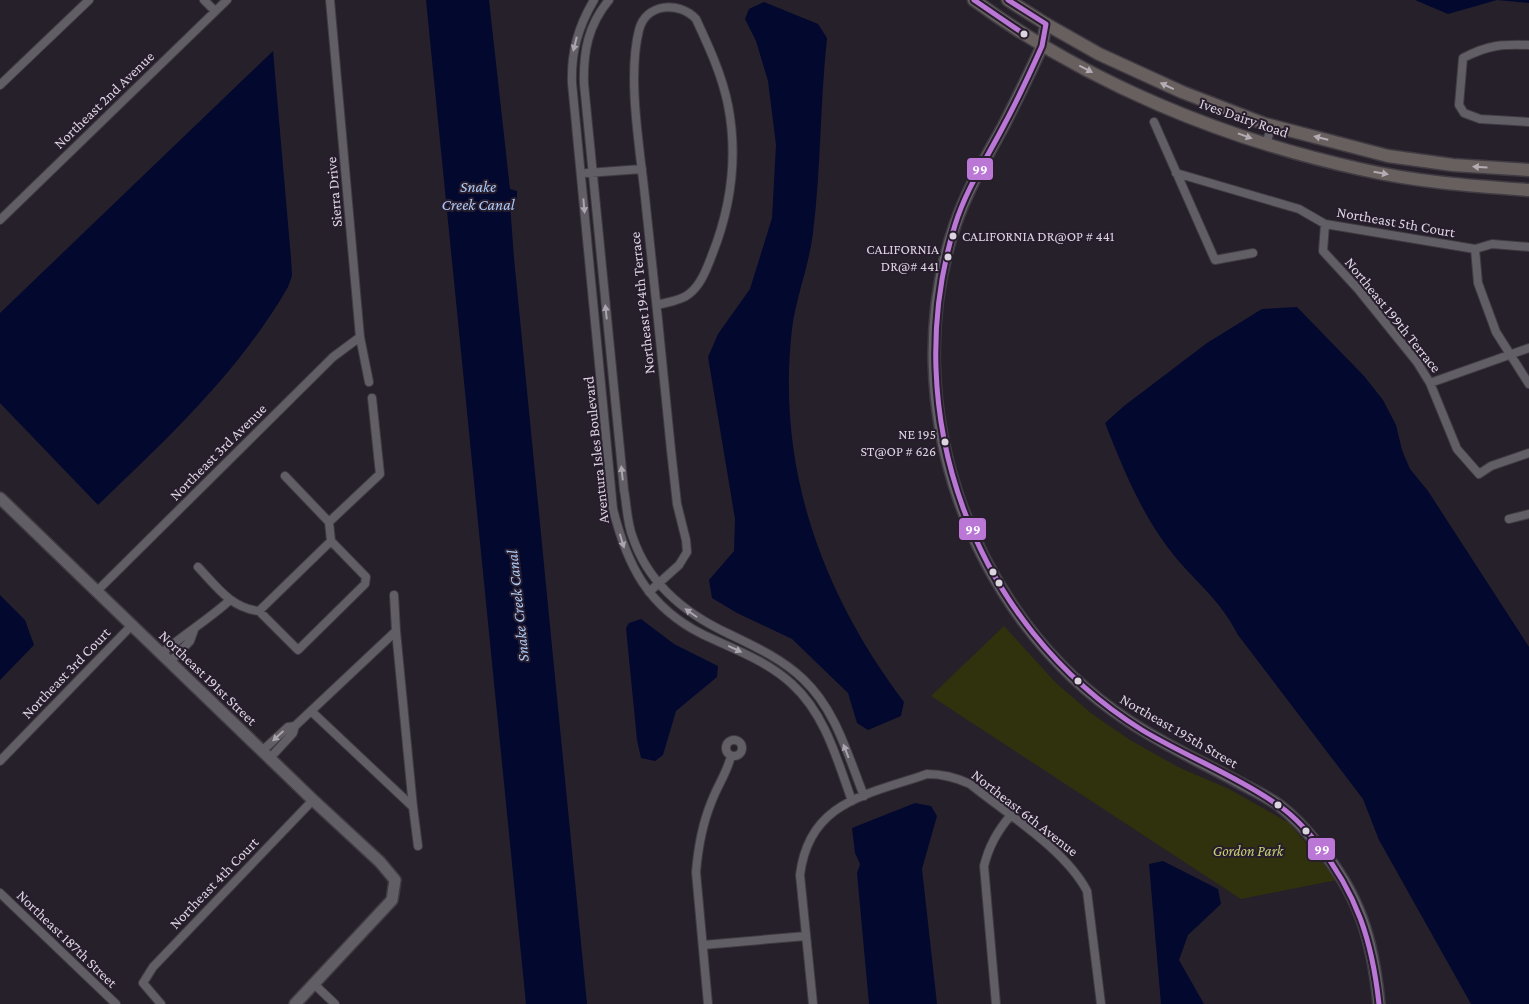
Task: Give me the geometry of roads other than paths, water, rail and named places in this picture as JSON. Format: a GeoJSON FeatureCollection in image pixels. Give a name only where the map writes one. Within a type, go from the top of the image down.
{"type":"FeatureCollection","features":[{"type":"Feature","properties":{"kind":"main road","name":"Ives Dairy Road"},"geometry":{"type":"LineString","coordinates":[[974,0],[1042,46],[1174,111],[1266,144],[1360,170],[1452,185],[1529,190]]}},
{"type":"Feature","properties":{"kind":"main road","name":"Ives Dairy Road"},"geometry":{"type":"LineString","coordinates":[[1008,0],[1099,54],[1182,92],[1272,126],[1388,156],[1453,165],[1529,170]]}},
{"type":"Feature","properties":{"kind":"street"},"geometry":{"type":"LineString","coordinates":[[0,85],[89,0]]}},
{"type":"Feature","properties":{"kind":"street"},"geometry":{"type":"LineString","coordinates":[[204,0],[215,11]]}},
{"type":"Feature","properties":{"kind":"street","name":"Northeast 2nd Avenue"},"geometry":{"type":"LineString","coordinates":[[0,220],[227,0]]}},
{"type":"Feature","properties":{"kind":"street","name":"Sierra Drive"},"geometry":{"type":"LineString","coordinates":[[330,0],[360,337],[369,382]]}},
{"type":"Feature","properties":{"kind":"street","name":"Aventura Isles Boulevard"},"geometry":{"type":"LineString","coordinates":[[594,0],[584,17],[577,36],[571,66],[614,509],[622,544],[636,574],[650,592],[682,621],[700,633],[776,670],[793,684],[813,708],[825,729],[852,801]]}},
{"type":"Feature","properties":{"kind":"street","name":"Aventura Isles Boulevard"},"geometry":{"type":"LineString","coordinates":[[609,0],[594,21],[589,34],[583,64],[624,490],[632,538],[648,569],[669,596],[690,614],[771,654],[805,680],[832,717],[864,796]]}},
{"type":"Feature","properties":{"kind":"street","name":"Northeast 194th Terrace"},"geometry":{"type":"LineString","coordinates":[[650,592],[680,565],[687,552],[675,489],[642,169],[636,87],[637,39],[644,18],[653,10],[664,7],[677,7],[690,12],[696,19],[721,77],[728,106],[733,171],[728,208],[720,236],[697,286],[688,295],[657,305]]}},
{"type":"Feature","properties":{"kind":"street","name":"Northeast 195th Street"},"geometry":{"type":"LineString","coordinates":[[1046,24],[1042,46],[972,185],[955,226],[941,277],[934,344],[934,374],[945,452],[968,524],[994,579],[1020,619],[1054,660],[1089,694],[1129,722],[1279,805],[1300,824],[1332,861],[1353,894],[1367,929],[1376,974],[1379,1004]]}},
{"type":"Feature","properties":{"kind":"street"},"geometry":{"type":"LineString","coordinates":[[1529,45],[1504,44],[1484,47],[1463,58],[1459,105],[1464,114],[1480,119],[1529,122]]}},
{"type":"Feature","properties":{"kind":"street"},"geometry":{"type":"LineString","coordinates":[[1154,122],[1215,260],[1253,253]]}},
{"type":"Feature","properties":{"kind":"street"},"geometry":{"type":"LineString","coordinates":[[1266,144],[1272,126]]}},
{"type":"Feature","properties":{"kind":"street"},"geometry":{"type":"LineString","coordinates":[[581,173],[642,169]]}},
{"type":"Feature","properties":{"kind":"street","name":"Northeast 5th Court"},"geometry":{"type":"LineString","coordinates":[[1176,173],[1299,209],[1325,224],[1475,249],[1492,244],[1529,247]]}},
{"type":"Feature","properties":{"kind":"street","name":"Northeast 199th Terrace"},"geometry":{"type":"LineString","coordinates":[[1325,224],[1323,251],[1358,289],[1417,362],[1430,383],[1457,449],[1479,474],[1491,466],[1529,453]]}},
{"type":"Feature","properties":{"kind":"street"},"geometry":{"type":"LineString","coordinates":[[1475,249],[1478,283],[1496,332],[1529,384]]}},
{"type":"Feature","properties":{"kind":"street","name":"Northeast 3rd Avenue"},"geometry":{"type":"LineString","coordinates":[[97,591],[333,357],[360,337]]}},
{"type":"Feature","properties":{"kind":"street"},"geometry":{"type":"LineString","coordinates":[[1430,383],[1529,348]]}},
{"type":"Feature","properties":{"kind":"street"},"geometry":{"type":"LineString","coordinates":[[329,522],[380,474],[372,398]]}},
{"type":"Feature","properties":{"kind":"street"},"geometry":{"type":"LineString","coordinates":[[198,567],[230,600],[244,609],[259,611],[298,650],[365,584],[366,577],[331,541],[329,522],[285,476]]}},
{"type":"Feature","properties":{"kind":"street","name":"Northeast 191st Street"},"geometry":{"type":"LineString","coordinates":[[0,498],[266,755],[380,862],[395,880],[392,900],[314,984]]}},
{"type":"Feature","properties":{"kind":"street"},"geometry":{"type":"LineString","coordinates":[[1509,519],[1529,514]]}},
{"type":"Feature","properties":{"kind":"street"},"geometry":{"type":"LineString","coordinates":[[259,611],[331,541]]}},
{"type":"Feature","properties":{"kind":"street"},"geometry":{"type":"LineString","coordinates":[[394,595],[396,632],[418,846]]}},
{"type":"Feature","properties":{"kind":"street"},"geometry":{"type":"LineString","coordinates":[[166,658],[184,634],[194,630],[230,600]]}},
{"type":"Feature","properties":{"kind":"street","name":"Northeast 3rd Court"},"geometry":{"type":"LineString","coordinates":[[0,761],[132,625]]}},
{"type":"Feature","properties":{"kind":"street"},"geometry":{"type":"LineString","coordinates":[[166,658],[190,641],[194,630]]}},
{"type":"Feature","properties":{"kind":"street"},"geometry":{"type":"LineString","coordinates":[[266,755],[288,727],[295,726],[396,632]]}},
{"type":"Feature","properties":{"kind":"street"},"geometry":{"type":"LineString","coordinates":[[311,711],[413,807]]}},
{"type":"Feature","properties":{"kind":"street"},"geometry":{"type":"LineString","coordinates":[[708,1004],[696,872],[697,854],[711,802],[728,770],[731,756]]}},
{"type":"Feature","properties":{"kind":"street","name":"Northeast 6th Avenue"},"geometry":{"type":"LineString","coordinates":[[813,1004],[800,875],[802,860],[815,828],[835,810],[852,801],[927,774],[937,774],[955,777],[970,784],[1064,859],[1080,878],[1087,891],[1101,1004]]}},
{"type":"Feature","properties":{"kind":"street","name":"Northeast 4th Court"},"geometry":{"type":"LineString","coordinates":[[161,1004],[146,989],[143,983],[153,967],[313,800]]}},
{"type":"Feature","properties":{"kind":"street"},"geometry":{"type":"LineString","coordinates":[[996,1004],[984,866],[988,849],[994,836],[1010,816]]}},
{"type":"Feature","properties":{"kind":"street","name":"Northeast 187th Street"},"geometry":{"type":"LineString","coordinates":[[0,893],[116,1004]]}},
{"type":"Feature","properties":{"kind":"street"},"geometry":{"type":"LineString","coordinates":[[702,945],[806,936]]}},
{"type":"Feature","properties":{"kind":"street"},"geometry":{"type":"LineString","coordinates":[[295,1004],[314,984],[335,1004]]}},
{"type":"Feature","properties":{"kind":"water","name":"Snake Creek Canal"},"geometry":{"type":"Polygon","coordinates":[[[426,0],[489,0],[510,189],[517,191],[517,200],[510,204],[514,258],[587,1004],[526,1004],[426,0]]]}},
{"type":"Feature","properties":{"kind":"water"},"geometry":{"type":"Polygon","coordinates":[[[1415,0],[1497,0],[1448,14],[1415,0]]]}},
{"type":"Feature","properties":{"kind":"water"},"geometry":{"type":"Polygon","coordinates":[[[1497,0],[1529,0],[1529,3],[1497,0]]]}},
{"type":"Feature","properties":{"kind":"water"},"geometry":{"type":"Polygon","coordinates":[[[764,2],[818,24],[827,38],[818,185],[813,233],[792,329],[789,380],[791,431],[799,479],[811,527],[828,573],[850,617],[875,660],[904,702],[901,716],[868,730],[857,723],[848,693],[792,639],[737,613],[712,598],[709,580],[734,551],[735,519],[708,357],[718,334],[750,289],[772,218],[776,145],[768,81],[756,41],[745,19],[749,9],[764,2]]]}},
{"type":"Feature","properties":{"kind":"water"},"geometry":{"type":"Polygon","coordinates":[[[273,51],[291,258],[292,276],[288,287],[269,318],[225,376],[176,429],[98,505],[0,403],[0,313],[273,51]]]}},
{"type":"Feature","properties":{"kind":"water"},"geometry":{"type":"Polygon","coordinates":[[[1297,307],[1364,376],[1383,400],[1396,425],[1402,450],[1410,469],[1428,491],[1529,647],[1529,1004],[1471,1004],[1379,840],[1363,799],[1238,635],[1224,612],[1164,543],[1135,494],[1105,423],[1124,406],[1207,343],[1262,309],[1297,307]]]}},
{"type":"Feature","properties":{"kind":"water"},"geometry":{"type":"Polygon","coordinates":[[[0,595],[25,620],[34,645],[0,680],[0,595]]]}},
{"type":"Feature","properties":{"kind":"water"},"geometry":{"type":"Polygon","coordinates":[[[641,619],[674,644],[718,666],[717,677],[676,711],[663,755],[655,761],[641,758],[637,740],[626,628],[629,623],[641,619]]]}},
{"type":"Feature","properties":{"kind":"water"},"geometry":{"type":"Polygon","coordinates":[[[915,803],[931,806],[937,816],[922,869],[937,1004],[869,1004],[857,873],[860,864],[855,853],[852,828],[915,803]]]}},
{"type":"Feature","properties":{"kind":"water"},"geometry":{"type":"Polygon","coordinates":[[[1163,861],[1218,889],[1221,904],[1188,935],[1179,960],[1204,1004],[1161,1004],[1149,864],[1163,861]]]}},
{"type":"Feature","properties":{"kind":"place","name":"CALIFORNIA DR@OP # 441"},"geometry":{"type":"Point","coordinates":[953,236]}},
{"type":"Feature","properties":{"kind":"place","name":"CALIFORNIA DR@# 441"},"geometry":{"type":"Point","coordinates":[948,257]}},
{"type":"Feature","properties":{"kind":"place","name":"NE 195 ST@OP # 626"},"geometry":{"type":"Point","coordinates":[945,442]}},
{"type":"Feature","properties":{"kind":"park label","name":"Gordon Park"},"geometry":{"type":"Point","coordinates":[1248,851]}}]}
